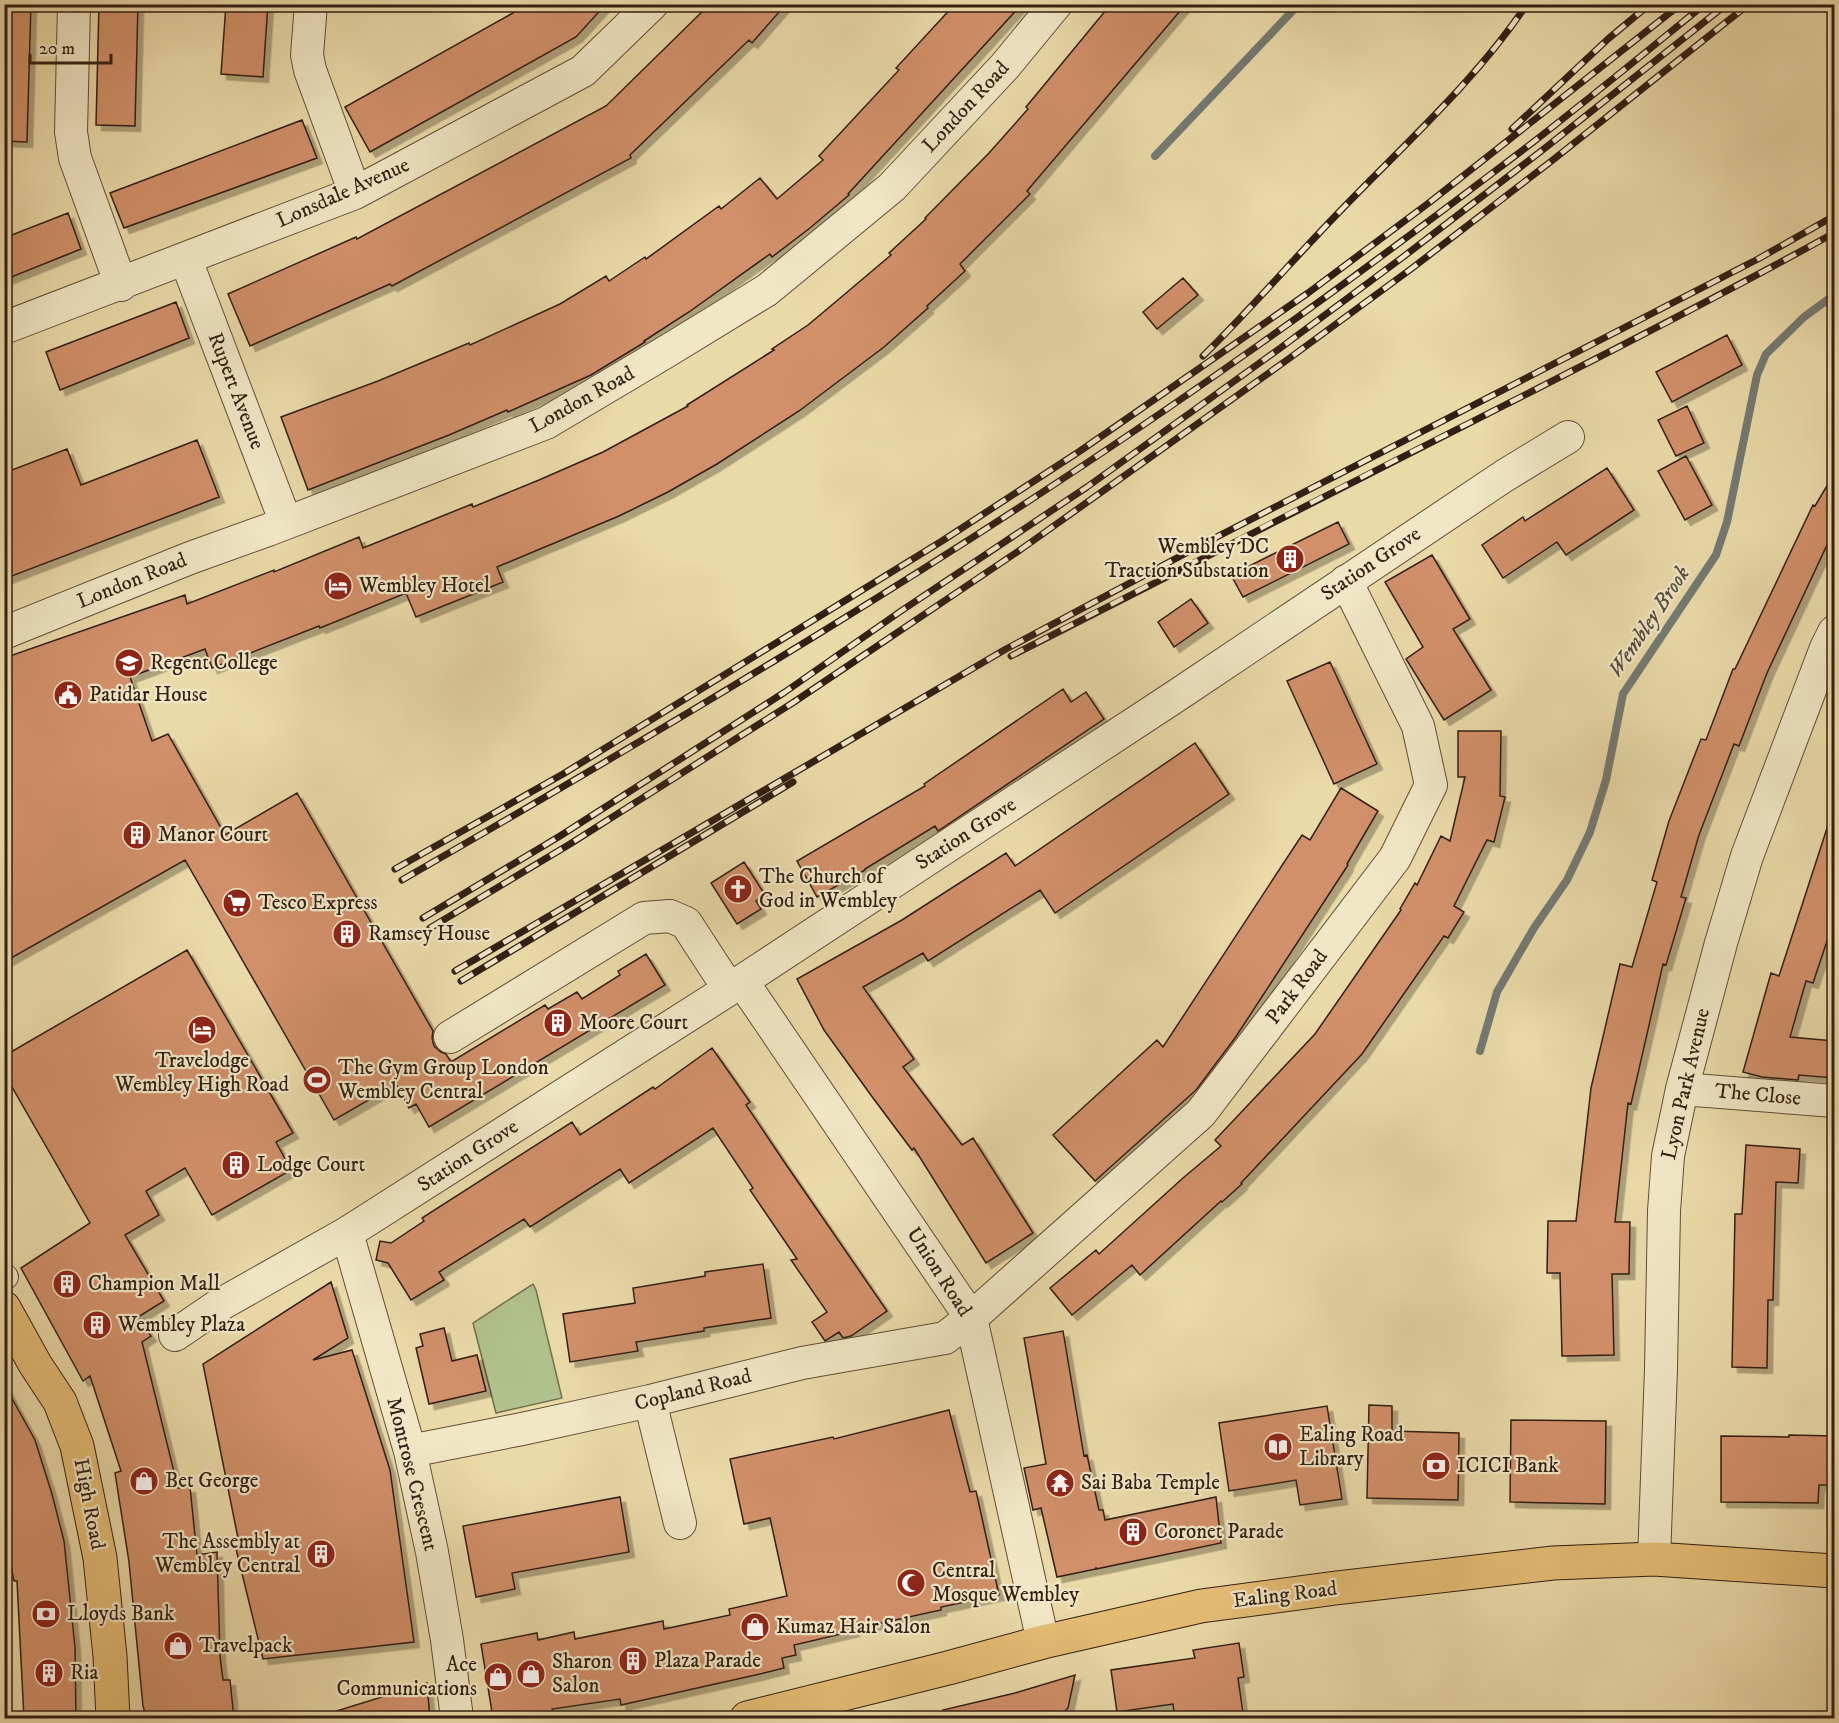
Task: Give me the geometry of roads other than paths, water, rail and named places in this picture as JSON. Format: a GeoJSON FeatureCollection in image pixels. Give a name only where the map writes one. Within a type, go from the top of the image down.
{"type":"FeatureCollection","features":[{"type":"Feature","properties":{"kind":"main road","name":"High Road"},"geometry":{"type":"LineString","coordinates":[[5,1288],[35,1364],[60,1402],[77,1446],[100,1558],[110,1656],[112,1719]]}},
{"type":"Feature","properties":{"kind":"main road","name":"Ealing Road"},"geometry":{"type":"LineString","coordinates":[[756,1718],[1043,1642],[1201,1606],[1553,1563],[1654,1559],[1834,1571]]}},
{"type":"Feature","properties":{"kind":"street"},"geometry":{"type":"LineString","coordinates":[[74,4],[71,132],[75,158],[121,285]]}},
{"type":"Feature","properties":{"kind":"street"},"geometry":{"type":"LineString","coordinates":[[311,4],[307,55],[310,70],[355,193]]}},
{"type":"Feature","properties":{"kind":"street","name":"Lonsdale Avenue"},"geometry":{"type":"LineString","coordinates":[[4,328],[121,285],[355,193],[583,71],[652,4]]}},
{"type":"Feature","properties":{"kind":"street","name":"London Road"},"geometry":{"type":"LineString","coordinates":[[4,633],[190,558],[546,423],[767,290],[892,187],[1005,66],[1056,4]]}},
{"type":"Feature","properties":{"kind":"street","name":"Rupert Avenue"},"geometry":{"type":"LineString","coordinates":[[186,260],[286,523]]}},
{"type":"Feature","properties":{"kind":"street","name":"Station Grove"},"geometry":{"type":"LineString","coordinates":[[175,1335],[216,1307],[347,1233],[736,985],[1179,694],[1504,476],[1568,437]]}},
{"type":"Feature","properties":{"kind":"street","name":"Park Road"},"geometry":{"type":"LineString","coordinates":[[971,1318],[1202,1113],[1395,858],[1431,785],[1418,726],[1346,581]]}},
{"type":"Feature","properties":{"kind":"street","name":"Lyon Park Avenue"},"geometry":{"type":"LineString","coordinates":[[1654,1559],[1664,1211],[1668,1156],[1682,1089],[1747,856],[1834,632]]}},
{"type":"Feature","properties":{"kind":"street","name":"Union Road"},"geometry":{"type":"LineString","coordinates":[[450,1037],[644,918],[670,916],[686,923],[736,985],[971,1318],[1043,1642]]}},
{"type":"Feature","properties":{"kind":"street","name":"The Close"},"geometry":{"type":"LineString","coordinates":[[1682,1089],[1834,1101]]}},
{"type":"Feature","properties":{"kind":"street","name":"Montrose Crescent"},"geometry":{"type":"LineString","coordinates":[[347,1233],[410,1451],[432,1552],[447,1640],[457,1719]]}},
{"type":"Feature","properties":{"kind":"street","name":"Copland Road"},"geometry":{"type":"LineString","coordinates":[[410,1451],[650,1401],[802,1363],[945,1338],[971,1318]]}},
{"type":"Feature","properties":{"kind":"street"},"geometry":{"type":"LineString","coordinates":[[650,1401],[680,1523]]}},
{"type":"Feature","properties":{"kind":"waterway"},"geometry":{"type":"LineString","coordinates":[[1155,156],[1299,4]]}},
{"type":"Feature","properties":{"kind":"waterway","name":"Wembley Brook"},"geometry":{"type":"LineString","coordinates":[[1480,1051],[1497,992],[1534,928],[1567,880],[1590,832],[1606,780],[1623,694],[1716,555],[1727,522],[1757,375],[1766,354],[1804,317],[1834,295]]}},
{"type":"Feature","properties":{"kind":"railway"},"geometry":{"type":"LineString","coordinates":[[1203,356],[1463,84],[1507,32],[1527,4]]}},
{"type":"Feature","properties":{"kind":"railway"},"geometry":{"type":"LineString","coordinates":[[1512,129],[1608,39],[1650,4]]}},
{"type":"Feature","properties":{"kind":"railway"},"geometry":{"type":"LineString","coordinates":[[395,869],[563,774],[942,541],[1080,451],[1308,293],[1430,202],[1681,4]]}},
{"type":"Feature","properties":{"kind":"railway"},"geometry":{"type":"LineString","coordinates":[[402,880],[827,629],[1036,497],[1351,279],[1554,126],[1705,4]]}},
{"type":"Feature","properties":{"kind":"railway"},"geometry":{"type":"LineString","coordinates":[[423,918],[560,836],[785,692],[901,611],[1087,487],[1403,257],[1727,4]]}},
{"type":"Feature","properties":{"kind":"railway"},"geometry":{"type":"LineString","coordinates":[[430,928],[570,844],[794,702],[1020,550],[1411,269],[1749,4]]}},
{"type":"Feature","properties":{"kind":"railway"},"geometry":{"type":"LineString","coordinates":[[455,971],[1006,649],[1203,544],[1758,259],[1834,216]]}},
{"type":"Feature","properties":{"kind":"railway"},"geometry":{"type":"LineString","coordinates":[[1011,656],[1629,342],[1834,233]]}},
{"type":"Feature","properties":{"kind":"railway"},"geometry":{"type":"LineString","coordinates":[[461,981],[793,782]]}},
{"type":"Feature","properties":{"kind":"place","name":"Wembley DC Traction Substation"},"geometry":{"type":"Point","coordinates":[1290,559]}},
{"type":"Feature","properties":{"kind":"place","name":"Wembley Hotel"},"geometry":{"type":"Point","coordinates":[338,586]}},
{"type":"Feature","properties":{"kind":"place","name":"Regent College"},"geometry":{"type":"Point","coordinates":[129,663]}},
{"type":"Feature","properties":{"kind":"place","name":"Patidar House"},"geometry":{"type":"Point","coordinates":[68,695]}},
{"type":"Feature","properties":{"kind":"place","name":"Manor Court"},"geometry":{"type":"Point","coordinates":[137,835]}},
{"type":"Feature","properties":{"kind":"place","name":"The Church of God in Wembley"},"geometry":{"type":"Point","coordinates":[738,889]}},
{"type":"Feature","properties":{"kind":"place","name":"Tesco Express"},"geometry":{"type":"Point","coordinates":[237,903]}},
{"type":"Feature","properties":{"kind":"place","name":"Ramsey House"},"geometry":{"type":"Point","coordinates":[347,934]}},
{"type":"Feature","properties":{"kind":"place","name":"Moore Court"},"geometry":{"type":"Point","coordinates":[558,1023]}},
{"type":"Feature","properties":{"kind":"place","name":"Travelodge Wembley High Road"},"geometry":{"type":"Point","coordinates":[202,1030]}},
{"type":"Feature","properties":{"kind":"place","name":"The Gym Group London Wembley Central"},"geometry":{"type":"Point","coordinates":[317,1080]}},
{"type":"Feature","properties":{"kind":"place","name":"Lodge Court"},"geometry":{"type":"Point","coordinates":[236,1165]}},
{"type":"Feature","properties":{"kind":"place","name":"Champion Mall"},"geometry":{"type":"Point","coordinates":[67,1284]}},
{"type":"Feature","properties":{"kind":"place","name":"Wembley Plaza"},"geometry":{"type":"Point","coordinates":[97,1325]}},
{"type":"Feature","properties":{"kind":"place","name":"Ealing Road Library"},"geometry":{"type":"Point","coordinates":[1278,1447]}},
{"type":"Feature","properties":{"kind":"place","name":"ICICI Bank"},"geometry":{"type":"Point","coordinates":[1436,1466]}},
{"type":"Feature","properties":{"kind":"place","name":"Bet George"},"geometry":{"type":"Point","coordinates":[144,1481]}},
{"type":"Feature","properties":{"kind":"place","name":"Sai Baba Temple"},"geometry":{"type":"Point","coordinates":[1060,1483]}},
{"type":"Feature","properties":{"kind":"place","name":"Coronet Parade"},"geometry":{"type":"Point","coordinates":[1133,1532]}},
{"type":"Feature","properties":{"kind":"place","name":"The Assembly at Wembley Central"},"geometry":{"type":"Point","coordinates":[321,1554]}},
{"type":"Feature","properties":{"kind":"place","name":"Central Mosque Wembley"},"geometry":{"type":"Point","coordinates":[911,1583]}},
{"type":"Feature","properties":{"kind":"place","name":"Lloyds Bank"},"geometry":{"type":"Point","coordinates":[46,1614]}},
{"type":"Feature","properties":{"kind":"place","name":"Kumaz Hair Salon"},"geometry":{"type":"Point","coordinates":[755,1627]}},
{"type":"Feature","properties":{"kind":"place","name":"Travelpack"},"geometry":{"type":"Point","coordinates":[178,1646]}},
{"type":"Feature","properties":{"kind":"place","name":"Plaza Parade"},"geometry":{"type":"Point","coordinates":[633,1661]}},
{"type":"Feature","properties":{"kind":"place","name":"Ria"},"geometry":{"type":"Point","coordinates":[49,1673]}},
{"type":"Feature","properties":{"kind":"place","name":"Sharon Salon"},"geometry":{"type":"Point","coordinates":[531,1674]}},
{"type":"Feature","properties":{"kind":"place","name":"Ace Communications"},"geometry":{"type":"Point","coordinates":[498,1677]}}]}
